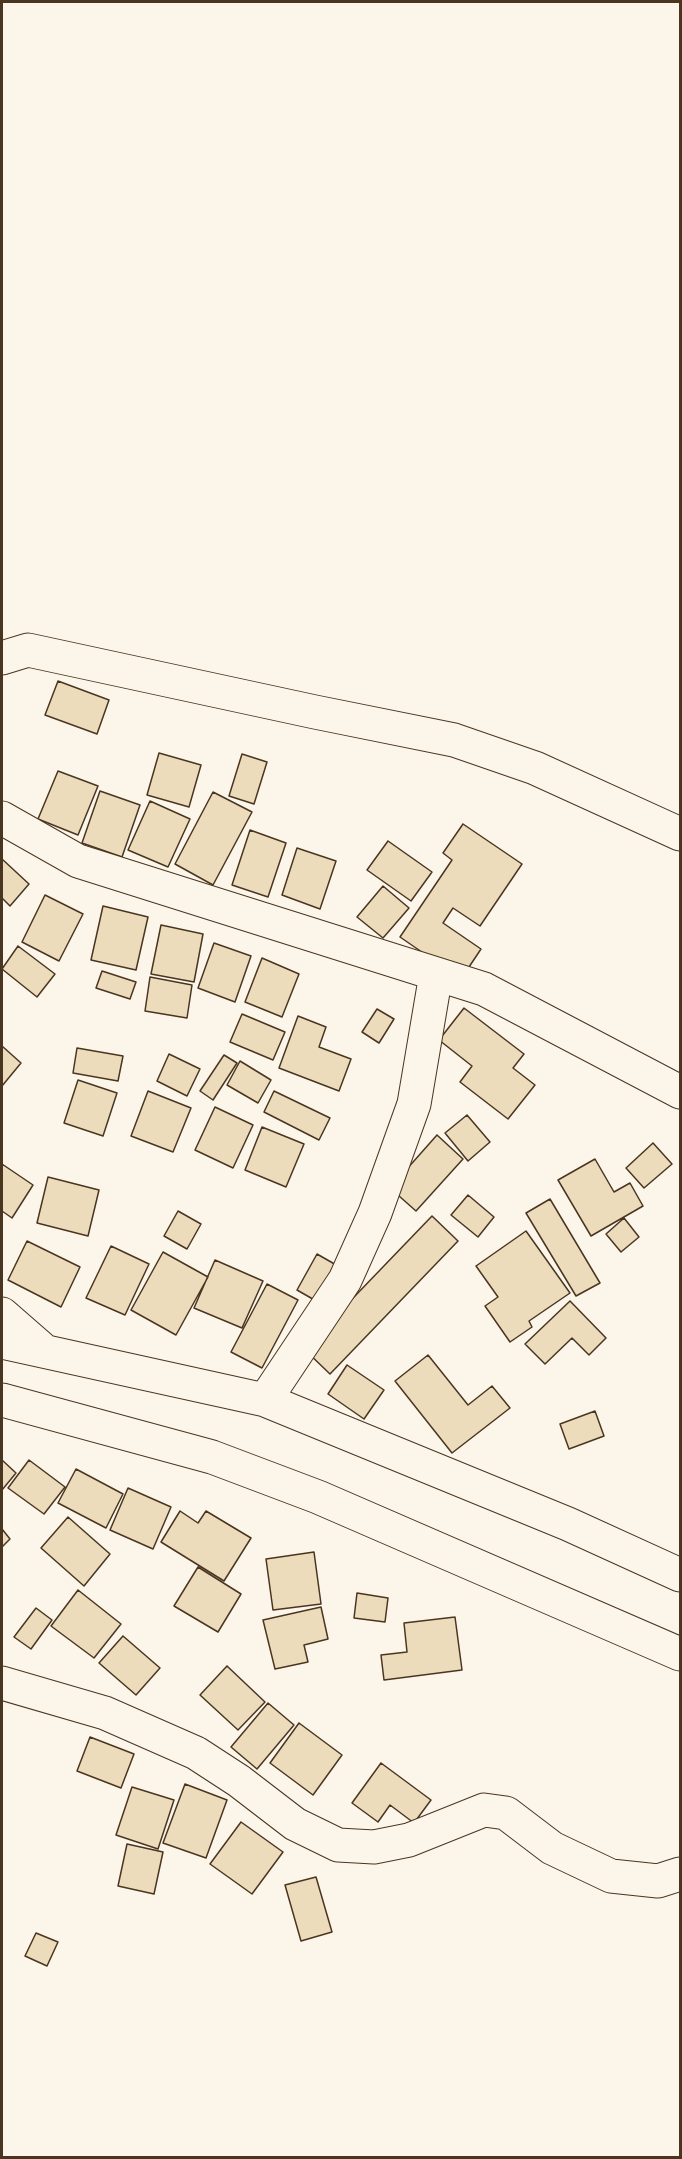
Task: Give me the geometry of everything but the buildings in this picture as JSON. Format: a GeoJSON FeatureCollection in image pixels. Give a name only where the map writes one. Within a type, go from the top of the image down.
{"type":"FeatureCollection","features":[{"type":"Feature","properties":{"kind":"street"},"geometry":{"type":"LineString","coordinates":[[2,658],[28,650],[454,740],[535,768],[681,834]]}},
{"type":"Feature","properties":{"kind":"street"},"geometry":{"type":"LineString","coordinates":[[2,818],[78,861],[484,989],[681,1092]]}},
{"type":"Feature","properties":{"kind":"street"},"geometry":{"type":"LineString","coordinates":[[265,1400],[345,1280],[375,1213],[414,1104],[436,974]]}},
{"type":"Feature","properties":{"kind":"street"},"geometry":{"type":"LineString","coordinates":[[2,1314],[44,1352]]}},
{"type":"Feature","properties":{"kind":"street"},"geometry":{"type":"LineString","coordinates":[[2,1342],[265,1400],[568,1524],[681,1575]]}},
{"type":"Feature","properties":{"kind":"street"},"geometry":{"type":"LineString","coordinates":[[2,1400],[212,1457],[318,1497],[681,1654]]}},
{"type":"Feature","properties":{"kind":"street"},"geometry":{"type":"LineString","coordinates":[[2,1683],[105,1713],[196,1753],[239,1781],[295,1824],[338,1845],[374,1847],[409,1840],[484,1810],[506,1813],[552,1848],[611,1876],[658,1881],[681,1874]]}}]}
